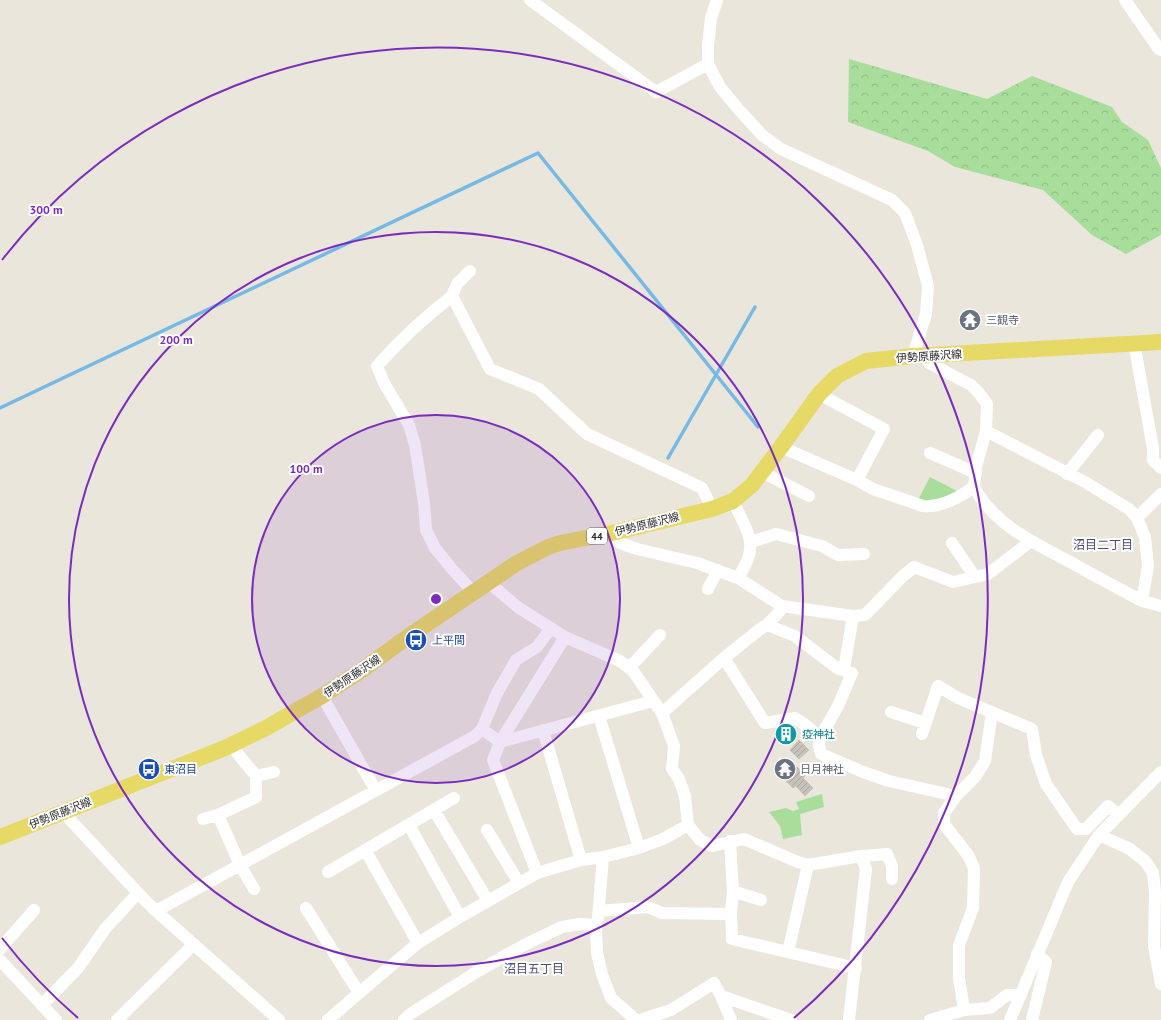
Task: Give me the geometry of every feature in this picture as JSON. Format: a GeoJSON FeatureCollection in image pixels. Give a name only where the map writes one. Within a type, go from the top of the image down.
{"type":"FeatureCollection","features":[{"type":"Feature","properties":{"kind":"main road","name":"伊勢原藤沢線"},"geometry":{"type":"LineString","coordinates":[[0,837],[232,744],[266,728],[322,696],[517,563],[548,547],[712,509],[733,501],[752,485],[819,394],[837,376],[866,361],[920,356],[1161,342]]}},
{"type":"Feature","properties":{"kind":"street"},"geometry":{"type":"LineString","coordinates":[[530,0],[656,92],[708,64]]}},
{"type":"Feature","properties":{"kind":"street"},"geometry":{"type":"LineString","coordinates":[[717,0],[711,18],[708,64],[720,87],[740,111],[762,135],[781,149],[892,200],[905,213],[917,245],[928,286],[920,356],[929,363],[971,385],[980,392],[987,404],[986,431],[976,467],[974,487],[980,498],[1001,520],[1031,541],[1142,601],[1161,606]]}},
{"type":"Feature","properties":{"kind":"street"},"geometry":{"type":"LineString","coordinates":[[1125,0],[1161,50]]}},
{"type":"Feature","properties":{"kind":"street"},"geometry":{"type":"LineString","coordinates":[[470,271],[457,284],[452,296],[427,316],[390,351],[377,366],[384,383],[409,425],[415,445],[424,503],[426,530],[435,548],[474,593]]}},
{"type":"Feature","properties":{"kind":"street"},"geometry":{"type":"LineString","coordinates":[[452,296],[490,369],[540,389],[587,434],[702,488],[712,509]]}},
{"type":"Feature","properties":{"kind":"street"},"geometry":{"type":"LineString","coordinates":[[1134,343],[1153,448],[1153,460],[1161,468]]}},
{"type":"Feature","properties":{"kind":"street"},"geometry":{"type":"LineString","coordinates":[[819,394],[884,429],[857,480]]}},
{"type":"Feature","properties":{"kind":"street"},"geometry":{"type":"LineString","coordinates":[[986,431],[1085,482],[1129,509],[1137,518],[1145,537],[1148,566],[1142,601]]}},
{"type":"Feature","properties":{"kind":"street"},"geometry":{"type":"LineString","coordinates":[[1067,474],[1098,435]]}},
{"type":"Feature","properties":{"kind":"street"},"geometry":{"type":"LineString","coordinates":[[781,447],[857,480],[873,489],[924,506],[932,507],[961,496],[974,487]]}},
{"type":"Feature","properties":{"kind":"street"},"geometry":{"type":"LineString","coordinates":[[930,453],[976,473]]}},
{"type":"Feature","properties":{"kind":"street"},"geometry":{"type":"LineString","coordinates":[[762,472],[809,496]]}},
{"type":"Feature","properties":{"kind":"street"},"geometry":{"type":"LineString","coordinates":[[1137,518],[1161,494]]}},
{"type":"Feature","properties":{"kind":"street"},"geometry":{"type":"LineString","coordinates":[[733,501],[750,542],[750,552],[746,565],[738,578]]}},
{"type":"Feature","properties":{"kind":"street"},"geometry":{"type":"LineString","coordinates":[[612,533],[620,543],[637,549],[697,563],[738,578],[782,606],[853,616],[865,615],[903,576],[914,567],[953,582],[988,574],[1031,541]]}},
{"type":"Feature","properties":{"kind":"street"},"geometry":{"type":"LineString","coordinates":[[750,542],[776,534],[822,546],[838,555],[859,550]]}},
{"type":"Feature","properties":{"kind":"street"},"geometry":{"type":"LineString","coordinates":[[952,543],[975,577]]}},
{"type":"Feature","properties":{"kind":"street"},"geometry":{"type":"LineString","coordinates":[[708,589],[718,570]]}},
{"type":"Feature","properties":{"kind":"street"},"geometry":{"type":"LineString","coordinates":[[490,582],[519,608],[565,637],[620,661],[632,671],[652,701],[662,712],[674,746],[672,769],[679,779],[685,796],[688,825],[700,840],[712,846],[744,839],[808,865],[861,856],[887,854],[892,866],[892,879]]}},
{"type":"Feature","properties":{"kind":"street"},"geometry":{"type":"LineString","coordinates":[[662,712],[724,658],[752,629],[767,625],[780,612],[782,606]]}},
{"type":"Feature","properties":{"kind":"street"},"geometry":{"type":"LineString","coordinates":[[844,669],[853,616]]}},
{"type":"Feature","properties":{"kind":"street"},"geometry":{"type":"LineString","coordinates":[[767,625],[795,636],[837,668],[844,669],[852,673],[838,706],[820,738],[819,745],[821,754],[889,781],[956,796]]}},
{"type":"Feature","properties":{"kind":"street"},"geometry":{"type":"LineString","coordinates":[[156,911],[375,789],[475,736],[482,729],[497,693],[516,660],[537,647],[551,628]]}},
{"type":"Feature","properties":{"kind":"street"},"geometry":{"type":"LineString","coordinates":[[629,668],[660,635]]}},
{"type":"Feature","properties":{"kind":"street"},"geometry":{"type":"LineString","coordinates":[[537,873],[493,760],[500,742],[565,637]]}},
{"type":"Feature","properties":{"kind":"street"},"geometry":{"type":"LineString","coordinates":[[724,658],[765,723],[795,718],[808,726],[820,738]]}},
{"type":"Feature","properties":{"kind":"street"},"geometry":{"type":"LineString","coordinates":[[891,712],[924,729],[938,686],[958,698],[1032,729],[1036,755],[1046,784],[1077,829],[1086,829],[1108,806],[1118,814]]}},
{"type":"Feature","properties":{"kind":"street"},"geometry":{"type":"LineString","coordinates":[[322,696],[375,789]]}},
{"type":"Feature","properties":{"kind":"street"},"geometry":{"type":"LineString","coordinates":[[500,742],[652,701]]}},
{"type":"Feature","properties":{"kind":"street"},"geometry":{"type":"LineString","coordinates":[[964,1010],[960,978],[959,945],[973,908],[974,868],[968,855],[944,824],[944,813],[956,796],[975,777],[985,761],[992,712]]}},
{"type":"Feature","properties":{"kind":"street"},"geometry":{"type":"LineString","coordinates":[[599,716],[638,848]]}},
{"type":"Feature","properties":{"kind":"street"},"geometry":{"type":"LineString","coordinates":[[482,729],[500,742]]}},
{"type":"Feature","properties":{"kind":"street"},"geometry":{"type":"LineString","coordinates":[[543,730],[581,860]]}},
{"type":"Feature","properties":{"kind":"street"},"geometry":{"type":"LineString","coordinates":[[203,820],[218,815],[256,797],[256,776],[232,744]]}},
{"type":"Feature","properties":{"kind":"street"},"geometry":{"type":"LineString","coordinates":[[256,776],[274,772]]}},
{"type":"Feature","properties":{"kind":"street"},"geometry":{"type":"LineString","coordinates":[[1010,1020],[1068,882],[1099,835],[1161,772]]}},
{"type":"Feature","properties":{"kind":"street"},"geometry":{"type":"LineString","coordinates":[[328,872],[454,798]]}},
{"type":"Feature","properties":{"kind":"street"},"geometry":{"type":"LineString","coordinates":[[434,810],[488,901]]}},
{"type":"Feature","properties":{"kind":"street"},"geometry":{"type":"LineString","coordinates":[[63,812],[156,911],[279,1020]]}},
{"type":"Feature","properties":{"kind":"street"},"geometry":{"type":"LineString","coordinates":[[218,815],[240,865],[254,890]]}},
{"type":"Feature","properties":{"kind":"street"},"geometry":{"type":"LineString","coordinates":[[409,825],[460,916]]}},
{"type":"Feature","properties":{"kind":"street"},"geometry":{"type":"LineString","coordinates":[[328,1020],[418,943],[460,916],[537,873],[581,860],[603,857],[638,848],[663,839],[688,825]]}},
{"type":"Feature","properties":{"kind":"street"},"geometry":{"type":"LineString","coordinates":[[487,830],[519,883]]}},
{"type":"Feature","properties":{"kind":"street"},"geometry":{"type":"LineString","coordinates":[[1099,835],[1130,849],[1146,862],[1158,881],[1155,892],[1154,946],[1161,984]]}},
{"type":"Feature","properties":{"kind":"street"},"geometry":{"type":"LineString","coordinates":[[730,841],[733,891],[731,914],[732,939],[856,968]]}},
{"type":"Feature","properties":{"kind":"street"},"geometry":{"type":"LineString","coordinates":[[365,850],[418,943]]}},
{"type":"Feature","properties":{"kind":"street"},"geometry":{"type":"LineString","coordinates":[[849,1020],[866,869],[861,856]]}},
{"type":"Feature","properties":{"kind":"street"},"geometry":{"type":"LineString","coordinates":[[603,857],[599,911],[596,925],[597,953],[602,974],[611,998],[636,1020]]}},
{"type":"Feature","properties":{"kind":"street"},"geometry":{"type":"LineString","coordinates":[[788,952],[808,865]]}},
{"type":"Feature","properties":{"kind":"street"},"geometry":{"type":"LineString","coordinates":[[733,891],[761,900]]}},
{"type":"Feature","properties":{"kind":"street"},"geometry":{"type":"LineString","coordinates":[[42,1005],[78,968],[105,929],[138,893]]}},
{"type":"Feature","properties":{"kind":"street"},"geometry":{"type":"LineString","coordinates":[[599,911],[648,907],[671,917],[714,917],[731,914]]}},
{"type":"Feature","properties":{"kind":"street"},"geometry":{"type":"LineString","coordinates":[[306,908],[330,938],[358,993]]}},
{"type":"Feature","properties":{"kind":"street"},"geometry":{"type":"LineString","coordinates":[[0,949],[34,910]]}},
{"type":"Feature","properties":{"kind":"street"},"geometry":{"type":"LineString","coordinates":[[404,1020],[410,1014],[478,971],[526,944],[562,927],[579,924],[596,925]]}},
{"type":"Feature","properties":{"kind":"street"},"geometry":{"type":"LineString","coordinates":[[118,1020],[194,944]]}},
{"type":"Feature","properties":{"kind":"street"},"geometry":{"type":"LineString","coordinates":[[1032,1020],[1046,962],[1037,954]]}},
{"type":"Feature","properties":{"kind":"street"},"geometry":{"type":"LineString","coordinates":[[0,960],[56,1020]]}},
{"type":"Feature","properties":{"kind":"street"},"geometry":{"type":"LineString","coordinates":[[640,1020],[673,1015],[714,983],[731,1020]]}},
{"type":"Feature","properties":{"kind":"street"},"geometry":{"type":"LineString","coordinates":[[930,1020],[964,1010],[990,1008],[1007,995],[1021,995]]}},
{"type":"Feature","properties":{"kind":"street"},"geometry":{"type":"LineString","coordinates":[[721,996],[786,1019]]}},
{"type":"Feature","properties":{"kind":"green space"},"geometry":{"type":"Polygon","coordinates":[[[849,59],[987,99],[1032,76],[1112,107],[1122,122],[1148,140],[1161,168],[1161,235],[1126,254],[1092,235],[1043,190],[955,167],[928,151],[848,122],[849,59]]]}},
{"type":"Feature","properties":{"kind":"green space"},"geometry":{"type":"Polygon","coordinates":[[[930,477],[957,491],[930,506],[918,500],[930,477]]]}},
{"type":"Feature","properties":{"kind":"green space"},"geometry":{"type":"Polygon","coordinates":[[[822,794],[824,807],[800,814],[802,835],[783,839],[780,826],[769,812],[786,808],[793,811],[799,809],[796,802],[822,794]]]}},
{"type":"Feature","properties":{"kind":"building","name":"疫神社"},"geometry":{"type":"Polygon","coordinates":[[[787,730],[789,735],[785,738],[782,733],[787,730]]]}},
{"type":"Feature","properties":{"kind":"building"},"geometry":{"type":"Polygon","coordinates":[[[799,740],[809,750],[799,759],[790,750],[799,740]]]}},
{"type":"Feature","properties":{"kind":"building"},"geometry":{"type":"Polygon","coordinates":[[[797,767],[805,776],[803,778],[813,788],[805,796],[796,786],[793,788],[784,779],[787,777],[785,775],[792,768],[794,769],[797,767]]]}},
{"type":"Feature","properties":{"kind":"waterway"},"geometry":{"type":"LineString","coordinates":[[0,408],[538,153],[758,427]]}},
{"type":"Feature","properties":{"kind":"waterway"},"geometry":{"type":"LineString","coordinates":[[668,458],[755,307]]}},
{"type":"Feature","properties":{"kind":"place","name":"三観寺"},"geometry":{"type":"Point","coordinates":[970,320]}},
{"type":"Feature","properties":{"kind":"place","name":"上平間"},"geometry":{"type":"Point","coordinates":[416,640]}},
{"type":"Feature","properties":{"kind":"place","name":"疫神社"},"geometry":{"type":"Point","coordinates":[786,734]}},
{"type":"Feature","properties":{"kind":"place","name":"東沼目"},"geometry":{"type":"Point","coordinates":[149,769]}},
{"type":"Feature","properties":{"kind":"place","name":"日月神社"},"geometry":{"type":"Point","coordinates":[785,769]}},
{"type":"Feature","properties":{"kind":"district","name":"沼目二丁目"},"geometry":{"type":"Point","coordinates":[1103,544]}},
{"type":"Feature","properties":{"kind":"district","name":"沼目五丁目"},"geometry":{"type":"Point","coordinates":[534,968]}}]}
